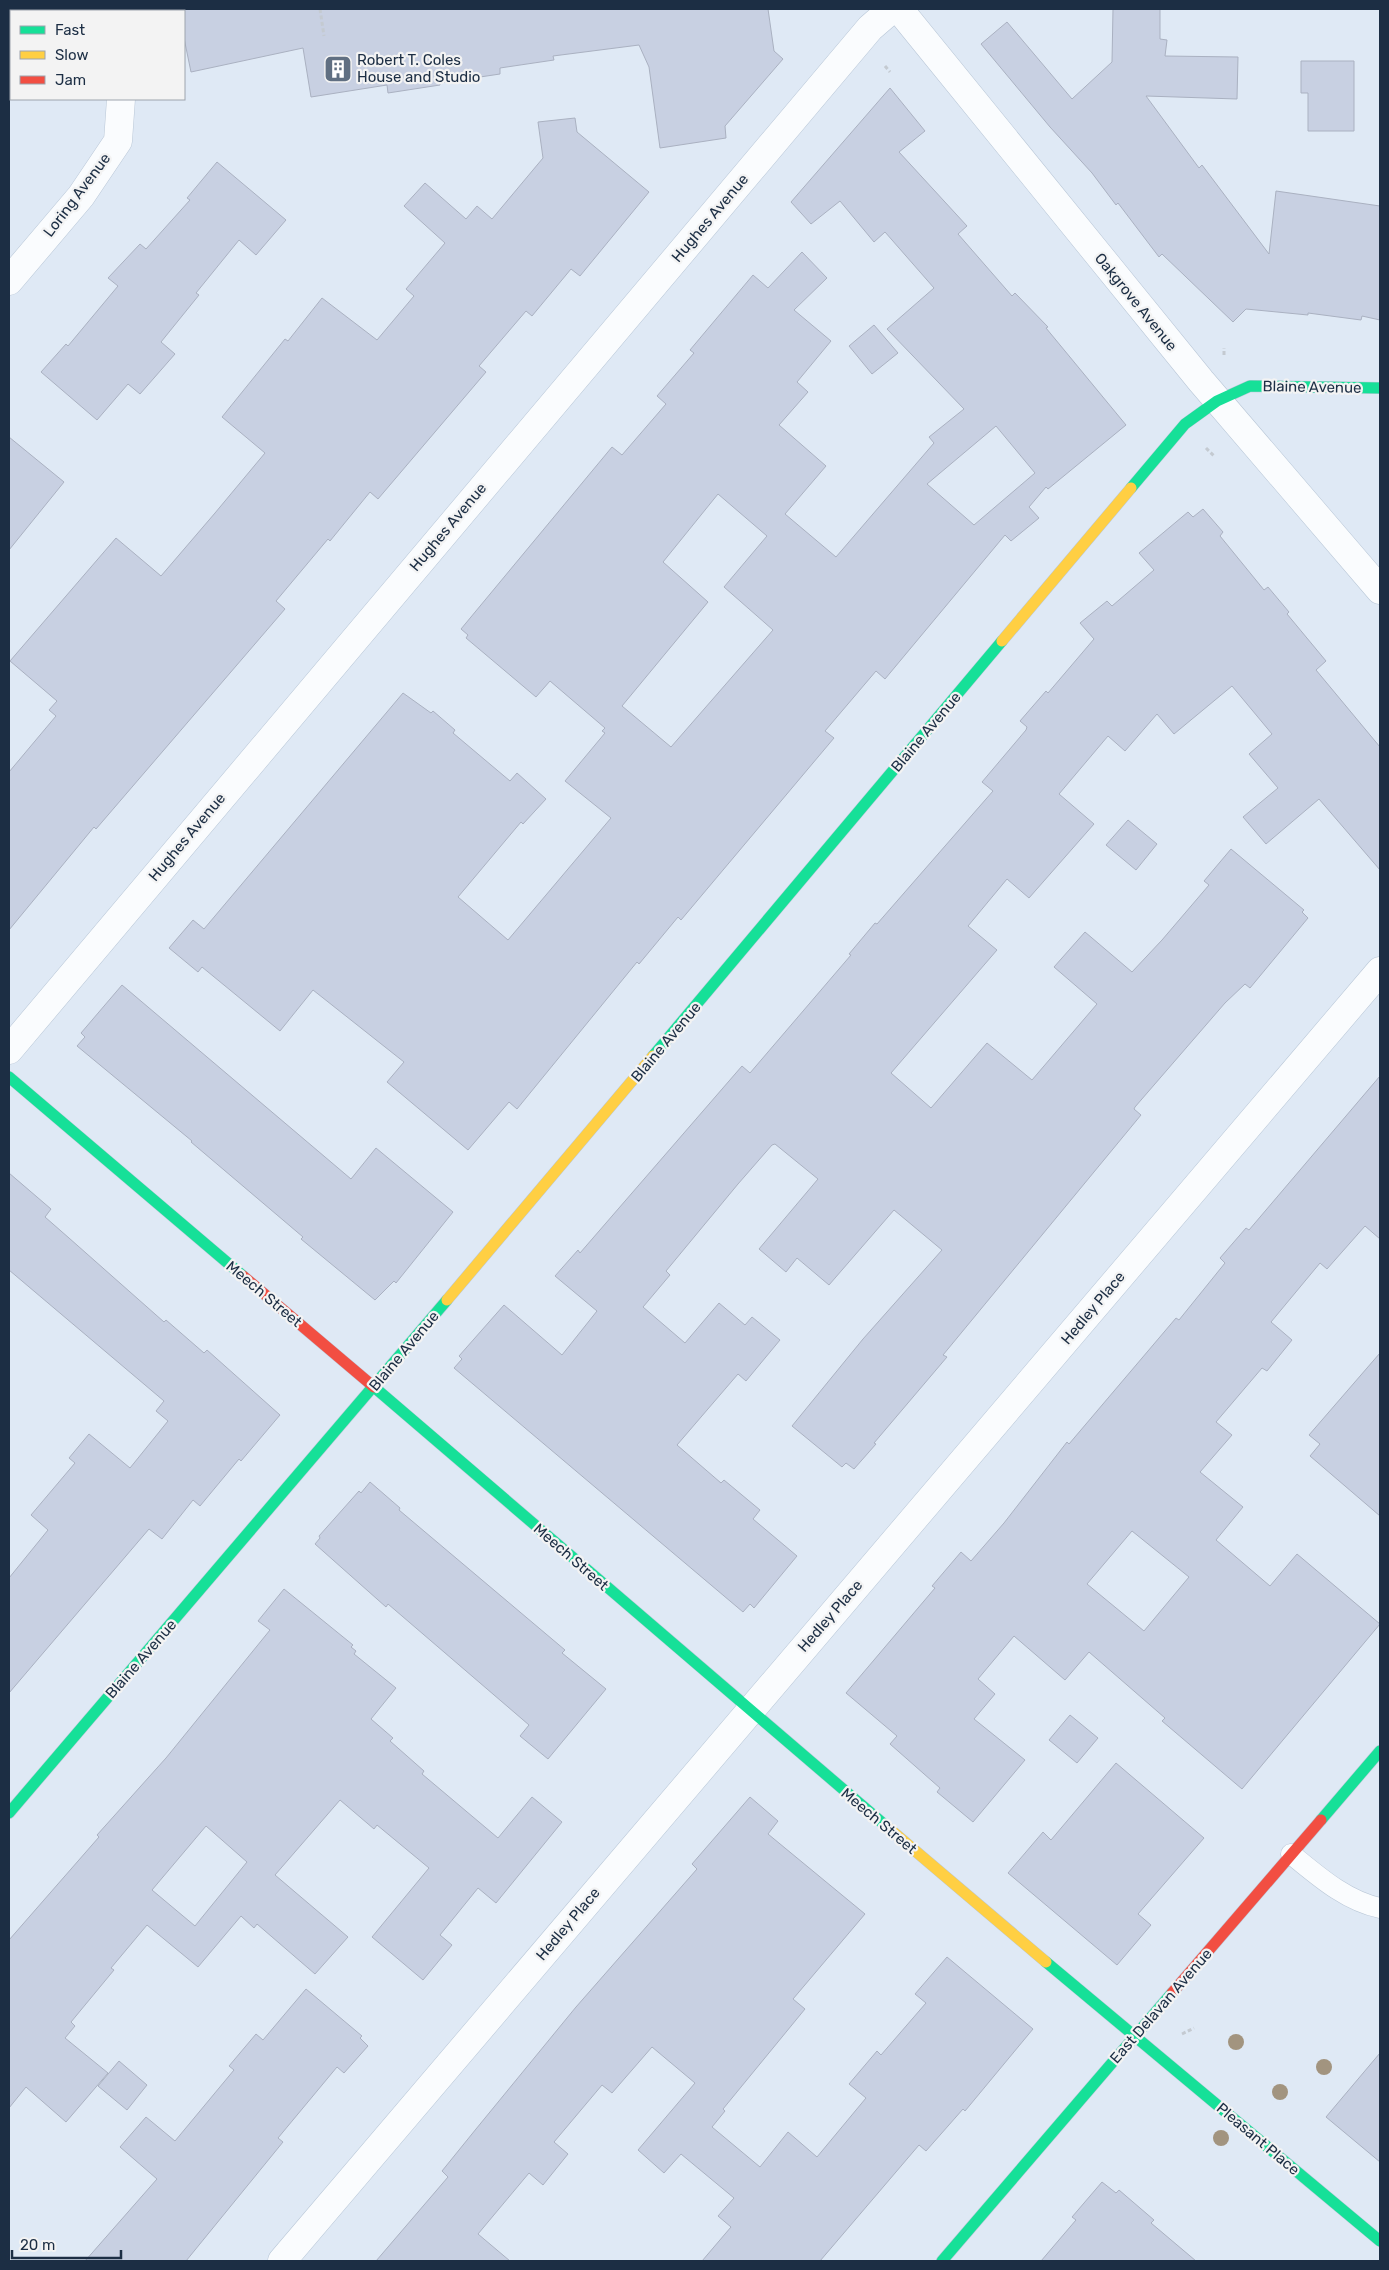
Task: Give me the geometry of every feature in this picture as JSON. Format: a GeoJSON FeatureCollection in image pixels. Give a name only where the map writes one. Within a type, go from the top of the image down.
{"type":"FeatureCollection","features":[{"type":"Feature","properties":{"kind":"street","name":"Hughes Avenue"},"geometry":{"type":"LineString","coordinates":[[9,1050],[870,28],[892,9]]}},
{"type":"Feature","properties":{"kind":"street","name":"Oakgrove Avenue"},"geometry":{"type":"LineString","coordinates":[[899,9],[1217,401],[1380,590]]}},
{"type":"Feature","properties":{"kind":"street","name":"Loring Avenue"},"geometry":{"type":"LineString","coordinates":[[9,281],[81,196],[118,141],[121,100]]}},
{"type":"Feature","properties":{"kind":"street","name":"Blaine Avenue"},"geometry":{"type":"LineString","coordinates":[[9,1813],[374,1387],[1185,424],[1217,401],[1250,386],[1380,388]]}},
{"type":"Feature","properties":{"kind":"street","name":"Hedley Place"},"geometry":{"type":"LineString","coordinates":[[282,2261],[749,1710],[1380,972]]}},
{"type":"Feature","properties":{"kind":"street","name":"Meech Street"},"geometry":{"type":"LineString","coordinates":[[9,1078],[1135,2037]]}},
{"type":"Feature","properties":{"kind":"street","name":"East Delavan Avenue"},"geometry":{"type":"LineString","coordinates":[[942,2261],[1380,1751]]}},
{"type":"Feature","properties":{"kind":"street","name":"Pleasant Place"},"geometry":{"type":"LineString","coordinates":[[1135,2037],[1380,2241]]}},
{"type":"Feature","properties":{"kind":"lane"},"geometry":{"type":"LineString","coordinates":[[1291,1854],[1323,1880],[1363,1905],[1380,1908]]}},
{"type":"Feature","properties":{"kind":"path"},"geometry":{"type":"LineString","coordinates":[[320,9],[324,36]]}},
{"type":"Feature","properties":{"kind":"path"},"geometry":{"type":"LineString","coordinates":[[885,66],[890,72]]}},
{"type":"Feature","properties":{"kind":"path"},"geometry":{"type":"LineString","coordinates":[[1224,348],[1224,356]]}},
{"type":"Feature","properties":{"kind":"path"},"geometry":{"type":"LineString","coordinates":[[1205,446],[1215,457]]}},
{"type":"Feature","properties":{"kind":"path"},"geometry":{"type":"LineString","coordinates":[[1181,2034],[1194,2028]]}},
{"type":"Feature","properties":{"kind":"building"},"geometry":{"type":"Polygon","coordinates":[[[768,9],[774,51],[783,59],[725,126],[726,138],[660,148],[649,67],[639,45],[553,56],[554,60],[500,68],[500,74],[440,83],[440,85],[388,93],[387,85],[311,97],[303,48],[191,72],[185,43],[184,10],[768,9]]]}},
{"type":"Feature","properties":{"kind":"building"},"geometry":{"type":"Polygon","coordinates":[[[1113,9],[1160,9],[1160,39],[1167,40],[1165,56],[1238,57],[1237,99],[1146,96],[1199,168],[1202,165],[1269,254],[1276,191],[1380,206],[1380,320],[1362,316],[1361,320],[1308,313],[1308,315],[1246,309],[1233,322],[1162,254],[1159,257],[1118,203],[1116,205],[1092,173],[1050,127],[981,44],[1007,22],[1072,99],[1112,62],[1113,9]]]}},
{"type":"Feature","properties":{"kind":"building"},"geometry":{"type":"Polygon","coordinates":[[[1301,61],[1354,61],[1354,131],[1308,131],[1308,93],[1301,93],[1301,61]]]}},
{"type":"Feature","properties":{"kind":"building"},"geometry":{"type":"Polygon","coordinates":[[[890,88],[925,131],[899,152],[967,226],[958,234],[1012,296],[1015,293],[1048,327],[1046,328],[1126,425],[1048,489],[1046,487],[1029,507],[1039,518],[1011,541],[1005,535],[885,679],[876,671],[825,731],[834,738],[681,920],[678,917],[639,964],[637,962],[517,1109],[509,1102],[468,1150],[387,1082],[404,1062],[313,990],[280,1031],[202,967],[198,972],[169,948],[193,920],[204,929],[403,693],[431,713],[433,711],[455,730],[453,733],[510,781],[517,773],[546,799],[523,824],[521,822],[458,897],[508,940],[611,818],[565,781],[605,733],[602,731],[605,728],[550,681],[536,697],[466,638],[468,635],[461,629],[612,447],[622,455],[666,404],[657,396],[694,353],[690,350],[753,275],[768,288],[802,252],[827,278],[794,310],[831,341],[797,382],[808,392],[779,425],[826,466],[785,514],[836,557],[934,443],[929,437],[964,409],[887,329],[934,288],[885,232],[874,242],[840,201],[811,224],[791,202],[890,88]],[[996,426],[927,484],[974,525],[1035,473],[996,426]],[[718,494],[663,562],[708,602],[622,706],[671,747],[773,630],[724,587],[767,536],[718,494]]]}},
{"type":"Feature","properties":{"kind":"building"},"geometry":{"type":"Polygon","coordinates":[[[575,118],[577,132],[649,192],[580,276],[571,269],[532,316],[526,311],[479,366],[486,372],[378,499],[370,492],[330,541],[328,539],[276,601],[285,609],[96,829],[94,827],[9,930],[9,772],[56,716],[49,710],[57,701],[10,661],[116,538],[161,576],[265,453],[222,417],[285,339],[288,341],[322,298],[377,340],[414,296],[406,289],[445,243],[404,206],[425,183],[466,219],[477,206],[492,219],[543,158],[538,122],[575,118]]]}},
{"type":"Feature","properties":{"kind":"building"},"geometry":{"type":"Polygon","coordinates":[[[217,162],[286,220],[256,255],[239,240],[196,293],[199,295],[161,342],[175,354],[140,394],[128,384],[97,420],[41,372],[66,344],[68,346],[118,286],[108,278],[140,244],[146,249],[190,200],[187,198],[217,162]]]}},
{"type":"Feature","properties":{"kind":"building"},"geometry":{"type":"Polygon","coordinates":[[[874,325],[898,353],[872,374],[849,346],[874,325]]]}},
{"type":"Feature","properties":{"kind":"building"},"geometry":{"type":"Polygon","coordinates":[[[9,437],[64,482],[9,550],[9,437]]]}},
{"type":"Feature","properties":{"kind":"building"},"geometry":{"type":"Polygon","coordinates":[[[1203,509],[1223,532],[1220,536],[1264,590],[1268,587],[1289,612],[1287,614],[1326,661],[1316,670],[1380,747],[1380,870],[1319,799],[1266,844],[1243,817],[1278,788],[1249,754],[1272,734],[1232,686],[1174,734],[1157,714],[1125,751],[1108,736],[1059,794],[1094,824],[1029,898],[1007,879],[968,926],[997,950],[891,1073],[931,1108],[987,1043],[1032,1080],[1097,1004],[1054,967],[1085,932],[1132,972],[1209,885],[1204,881],[1231,849],[1304,910],[1302,912],[1308,918],[1250,988],[1245,984],[1225,1003],[1135,1107],[1134,1109],[1141,1115],[943,1355],[947,1357],[854,1469],[846,1463],[842,1467],[792,1426],[863,1339],[942,1250],[894,1210],[829,1285],[797,1258],[786,1272],[759,1249],[818,1179],[775,1144],[772,1145],[738,1184],[666,1271],[670,1275],[643,1307],[685,1343],[719,1303],[745,1325],[752,1317],[780,1340],[746,1381],[738,1374],[677,1445],[721,1483],[724,1480],[760,1510],[753,1519],[797,1556],[754,1608],[750,1604],[743,1612],[454,1368],[462,1359],[459,1356],[504,1305],[562,1355],[597,1311],[555,1276],[578,1250],[580,1253],[742,1066],[750,1073],[851,955],[849,954],[875,923],[877,924],[993,791],[982,782],[1026,730],[1027,727],[1020,721],[1046,691],[1048,693],[1094,639],[1080,623],[1107,601],[1112,606],[1154,570],[1139,553],[1188,512],[1193,517],[1203,509]]]}},
{"type":"Feature","properties":{"kind":"building"},"geometry":{"type":"Polygon","coordinates":[[[1128,820],[1157,844],[1136,870],[1106,845],[1128,820]]]}},
{"type":"Feature","properties":{"kind":"building"},"geometry":{"type":"Polygon","coordinates":[[[122,985],[351,1179],[376,1148],[453,1212],[396,1283],[394,1281],[375,1300],[301,1239],[303,1237],[192,1141],[77,1046],[85,1037],[81,1033],[122,985]]]}},
{"type":"Feature","properties":{"kind":"building"},"geometry":{"type":"Polygon","coordinates":[[[1380,1076],[1380,1239],[1365,1226],[1327,1269],[1320,1263],[1271,1322],[1292,1340],[1267,1371],[1262,1368],[1216,1422],[1232,1435],[1200,1472],[1243,1507],[1216,1540],[1270,1586],[1297,1554],[1380,1624],[1242,1789],[1162,1721],[1165,1718],[1089,1652],[1065,1680],[1014,1636],[978,1679],[995,1694],[974,1719],[1025,1760],[973,1822],[937,1792],[940,1788],[890,1744],[897,1736],[846,1693],[935,1588],[932,1586],[961,1552],[971,1561],[1004,1523],[1067,1442],[1069,1444],[1176,1318],[1179,1320],[1225,1263],[1220,1258],[1246,1228],[1249,1230],[1380,1076]],[[1132,1531],[1087,1584],[1144,1631],[1189,1577],[1132,1531]]]}},
{"type":"Feature","properties":{"kind":"building"},"geometry":{"type":"Polygon","coordinates":[[[9,1173],[51,1209],[45,1217],[164,1322],[166,1320],[204,1353],[207,1350],[280,1415],[241,1461],[239,1459],[200,1506],[193,1500],[162,1539],[149,1529],[9,1693],[9,1578],[48,1530],[31,1515],[75,1463],[69,1458],[89,1434],[130,1468],[168,1421],[156,1411],[164,1401],[9,1270],[9,1173]]]}},
{"type":"Feature","properties":{"kind":"building"},"geometry":{"type":"Polygon","coordinates":[[[1380,1353],[1380,1516],[1310,1456],[1320,1444],[1309,1435],[1380,1353]]]}},
{"type":"Feature","properties":{"kind":"building"},"geometry":{"type":"Polygon","coordinates":[[[370,1482],[400,1508],[399,1510],[565,1650],[562,1653],[606,1689],[548,1759],[520,1736],[529,1725],[388,1604],[386,1607],[315,1544],[320,1538],[319,1536],[359,1491],[361,1493],[370,1482]]]}},
{"type":"Feature","properties":{"kind":"building"},"geometry":{"type":"Polygon","coordinates":[[[284,1589],[353,1645],[351,1647],[356,1651],[354,1654],[396,1688],[371,1719],[393,1738],[390,1741],[424,1771],[422,1774],[498,1838],[532,1797],[562,1822],[496,1903],[478,1888],[440,1935],[452,1945],[423,1980],[372,1937],[429,1868],[377,1825],[374,1829],[340,1800],[275,1875],[348,1937],[315,1974],[257,1924],[254,1928],[241,1916],[198,1967],[147,1925],[111,1968],[114,1970],[71,2022],[75,2026],[65,2038],[108,2073],[66,2122],[26,2087],[9,2108],[9,1940],[99,1837],[97,1835],[166,1758],[270,1630],[258,1621],[284,1589]],[[206,1826],[152,1890],[195,1926],[247,1862],[206,1826]]]}},
{"type":"Feature","properties":{"kind":"building"},"geometry":{"type":"Polygon","coordinates":[[[1070,1715],[1098,1738],[1077,1763],[1049,1740],[1070,1715]]]}},
{"type":"Feature","properties":{"kind":"building"},"geometry":{"type":"Polygon","coordinates":[[[1116,1763],[1204,1838],[1138,1914],[1151,1925],[1117,1965],[1008,1873],[1043,1832],[1051,1840],[1116,1763]]]}},
{"type":"Feature","properties":{"kind":"building"},"geometry":{"type":"Polygon","coordinates":[[[750,1797],[778,1821],[768,1834],[865,1914],[793,1999],[805,2009],[723,2109],[725,2111],[712,2127],[760,2167],[788,2132],[817,2157],[866,2098],[849,2084],[877,2051],[881,2055],[926,2003],[915,1994],[947,1957],[1033,2029],[965,2111],[963,2109],[926,2151],[919,2145],[820,2261],[702,2261],[731,2227],[718,2216],[734,2198],[681,2154],[664,2173],[638,2150],[695,2083],[652,2047],[612,2093],[602,2085],[554,2142],[568,2154],[543,2185],[529,2173],[478,2234],[510,2261],[376,2261],[448,2177],[442,2171],[576,2007],[697,1869],[692,1864],[750,1797]]]}},
{"type":"Feature","properties":{"kind":"building"},"geometry":{"type":"Polygon","coordinates":[[[306,1989],[362,2036],[360,2038],[368,2046],[344,2073],[337,2067],[278,2138],[283,2142],[186,2261],[85,2261],[157,2179],[120,2147],[146,2117],[175,2141],[234,2070],[229,2066],[256,2034],[263,2040],[306,1989]]]}},
{"type":"Feature","properties":{"kind":"building"},"geometry":{"type":"Polygon","coordinates":[[[1380,2053],[1380,2162],[1326,2117],[1380,2053]]]}},
{"type":"Feature","properties":{"kind":"building"},"geometry":{"type":"Polygon","coordinates":[[[119,2061],[147,2085],[127,2110],[98,2086],[119,2061]]]}},
{"type":"Feature","properties":{"kind":"building"},"geometry":{"type":"Polygon","coordinates":[[[1102,2182],[1116,2193],[1119,2190],[1154,2220],[1151,2223],[1196,2261],[1041,2261],[1076,2220],[1072,2217],[1102,2182]]]}},
{"type":"Feature","properties":{"kind":"traffic: fast"},"geometry":{"type":"LineString","coordinates":[[1131,488],[1185,424],[1217,401],[1250,386],[1380,388]]}},
{"type":"Feature","properties":{"kind":"traffic: fast"},"geometry":{"type":"LineString","coordinates":[[653,1056],[1002,641]]}},
{"type":"Feature","properties":{"kind":"traffic: fast"},"geometry":{"type":"LineString","coordinates":[[9,1077],[243,1276]]}},
{"type":"Feature","properties":{"kind":"traffic: fast"},"geometry":{"type":"LineString","coordinates":[[9,1813],[447,1300]]}},
{"type":"Feature","properties":{"kind":"traffic: fast"},"geometry":{"type":"LineString","coordinates":[[374,1387],[886,1826]]}},
{"type":"Feature","properties":{"kind":"traffic: fast"},"geometry":{"type":"LineString","coordinates":[[1321,1820],[1380,1751]]}},
{"type":"Feature","properties":{"kind":"traffic: fast"},"geometry":{"type":"LineString","coordinates":[[1046,1962],[1380,2241]]}},
{"type":"Feature","properties":{"kind":"traffic: fast"},"geometry":{"type":"LineString","coordinates":[[942,2261],[1172,1993]]}},
{"type":"Feature","properties":{"kind":"traffic: slow"},"geometry":{"type":"LineString","coordinates":[[1002,641],[1131,488]]}},
{"type":"Feature","properties":{"kind":"traffic: slow"},"geometry":{"type":"LineString","coordinates":[[447,1300],[653,1056]]}},
{"type":"Feature","properties":{"kind":"traffic: slow"},"geometry":{"type":"LineString","coordinates":[[886,1826],[1046,1962]]}},
{"type":"Feature","properties":{"kind":"traffic: jam"},"geometry":{"type":"LineString","coordinates":[[243,1276],[374,1387]]}},
{"type":"Feature","properties":{"kind":"traffic: jam"},"geometry":{"type":"LineString","coordinates":[[1172,1993],[1321,1820]]}},
{"type":"Feature","properties":{"kind":"place","name":"Robert T. Coles House and Studio"},"geometry":{"type":"Point","coordinates":[338,69]}}]}
